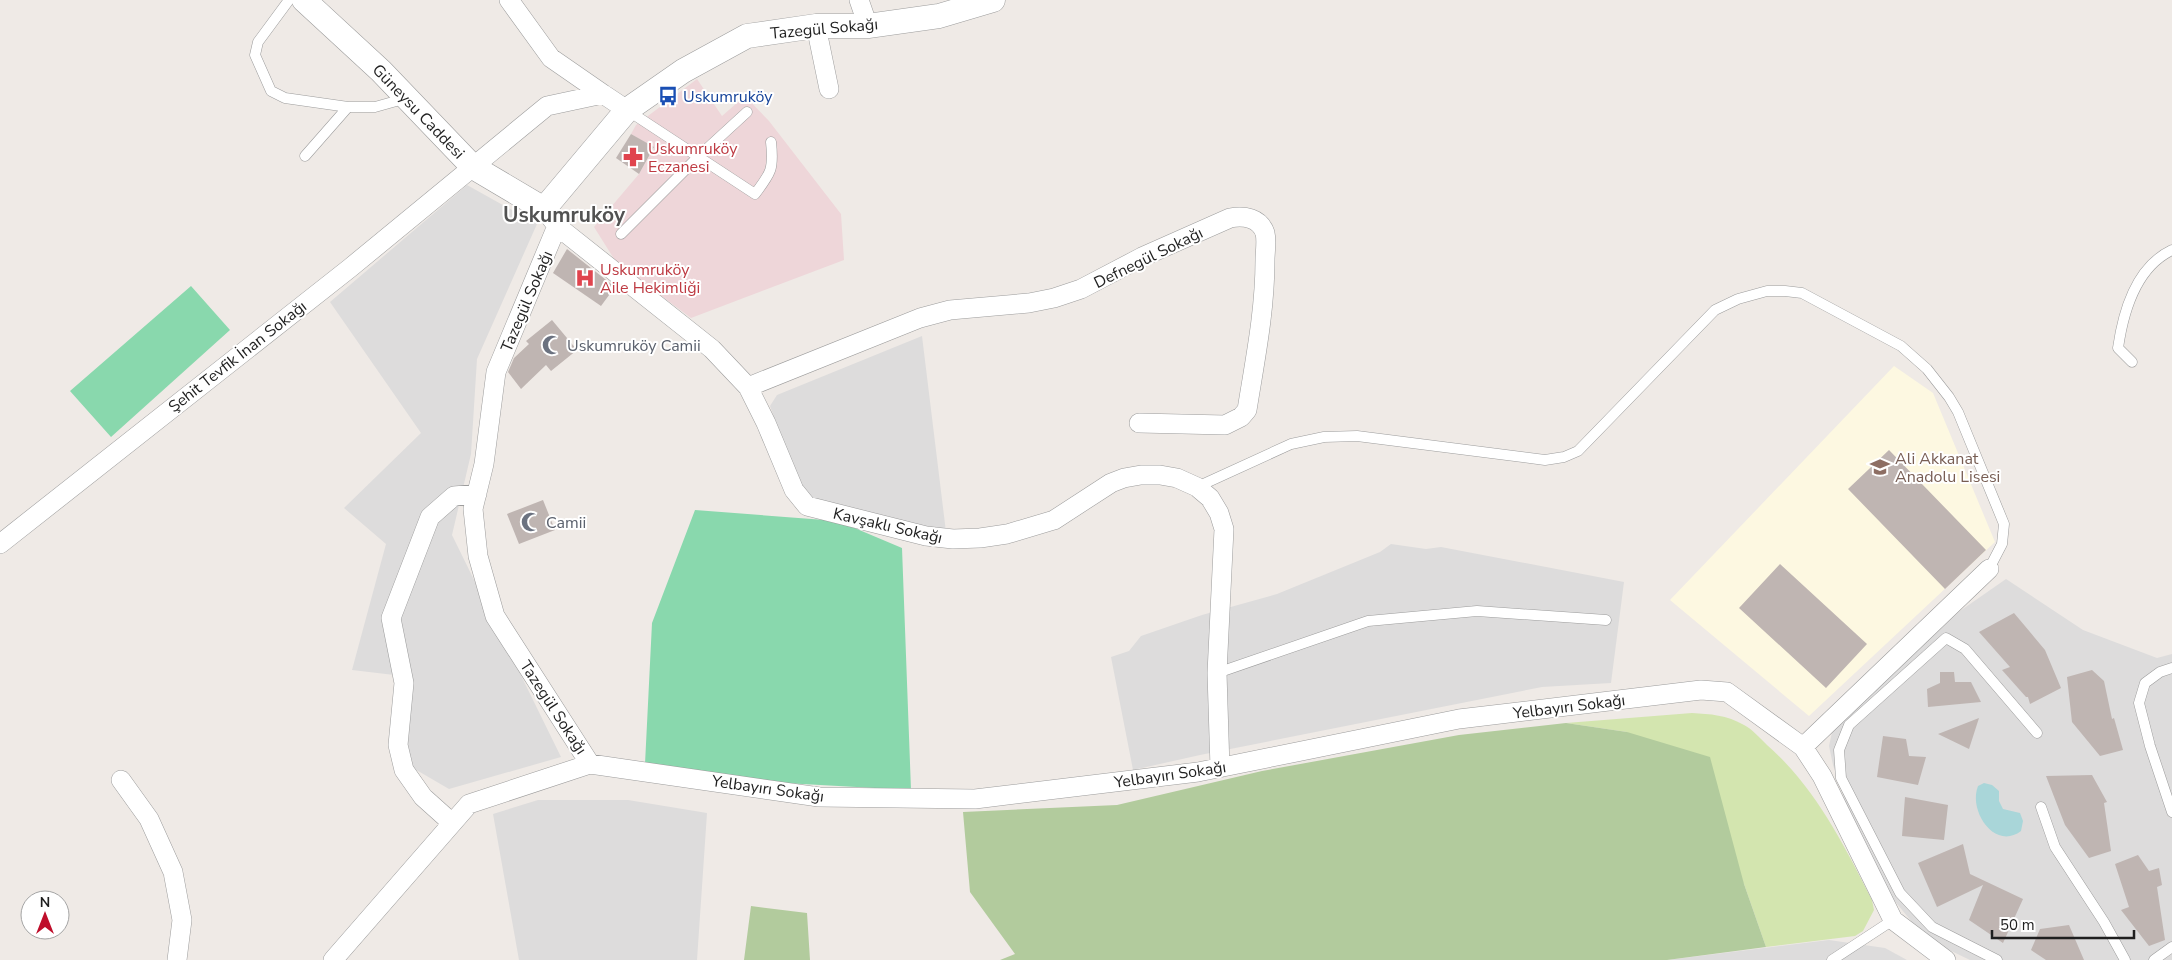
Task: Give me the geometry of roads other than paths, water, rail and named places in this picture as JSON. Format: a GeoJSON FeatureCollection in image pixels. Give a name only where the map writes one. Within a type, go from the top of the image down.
{"type":"FeatureCollection","features":[{"type":"Feature","properties":{"kind":"street","name":"Güneysu Caddesi"},"geometry":{"type":"LineString","coordinates":[[304,0],[381,71],[473,167],[551,218]]}},
{"type":"Feature","properties":{"kind":"street"},"geometry":{"type":"LineString","coordinates":[[509,0],[551,58],[627,110]]}},
{"type":"Feature","properties":{"kind":"street"},"geometry":{"type":"LineString","coordinates":[[859,0],[868,26]]}},
{"type":"Feature","properties":{"kind":"street","name":"Tazegül Sokağı"},"geometry":{"type":"LineString","coordinates":[[590,764],[494,616],[478,556],[473,509],[484,464],[496,372],[551,218],[627,110],[683,71],[747,36],[816,26],[868,26],[939,16],[993,0]]}},
{"type":"Feature","properties":{"kind":"street"},"geometry":{"type":"LineString","coordinates":[[816,26],[829,89]]}},
{"type":"Feature","properties":{"kind":"street","name":"Şehit Tevfik İnan Sokağı"},"geometry":{"type":"LineString","coordinates":[[0,544],[350,268],[547,106],[603,94]]}},
{"type":"Feature","properties":{"kind":"street","name":"Defnegül Sokağı"},"geometry":{"type":"LineString","coordinates":[[748,387],[920,318],[950,310],[1029,303],[1054,298],[1081,289],[1142,257],[1230,218],[1240,216],[1255,221],[1261,226],[1265,234],[1265,280],[1259,334],[1246,410],[1241,417],[1225,425],[1139,423]]}},
{"type":"Feature","properties":{"kind":"street","name":"Kavşaklı Sokağı"},"geometry":{"type":"LineString","coordinates":[[551,218],[712,349],[748,387],[766,423],[794,490],[808,506],[926,536],[953,539],[980,538],[1030,528],[1054,520],[1111,483],[1141,475],[1160,475],[1177,478],[1197,487],[1215,505],[1224,529],[1218,673],[1220,768]]}},
{"type":"Feature","properties":{"kind":"street"},"geometry":{"type":"LineString","coordinates":[[452,823],[423,797],[404,770],[398,745],[404,683],[391,618],[430,517],[454,496],[477,494]]}},
{"type":"Feature","properties":{"kind":"street"},"geometry":{"type":"LineString","coordinates":[[1803,747],[1989,569]]}},
{"type":"Feature","properties":{"kind":"street","name":"Yelbayırı Sokağı"},"geometry":{"type":"LineString","coordinates":[[333,960],[469,804],[590,764],[819,797],[975,799],[1220,768],[1459,719],[1701,690],[1727,692],[1803,747],[1822,776],[1893,920],[1946,960]]}},
{"type":"Feature","properties":{"kind":"street"},"geometry":{"type":"LineString","coordinates":[[120,780],[149,819],[174,872],[182,920],[177,960]]}},
{"type":"Feature","properties":{"kind":"lane"},"geometry":{"type":"LineString","coordinates":[[289,0],[258,42],[256,54],[271,90],[285,98],[348,107],[375,107],[407,98]]}},
{"type":"Feature","properties":{"kind":"lane"},"geometry":{"type":"LineString","coordinates":[[305,156],[348,107]]}},
{"type":"Feature","properties":{"kind":"lane"},"geometry":{"type":"LineString","coordinates":[[627,110],[755,194],[766,179],[774,162],[772,142]]}},
{"type":"Feature","properties":{"kind":"lane"},"geometry":{"type":"LineString","coordinates":[[621,234],[699,156],[747,112]]}},
{"type":"Feature","properties":{"kind":"lane"},"geometry":{"type":"LineString","coordinates":[[2132,362],[2118,348],[2122,319],[2140,279],[2165,253],[2172,250]]}},
{"type":"Feature","properties":{"kind":"lane"},"geometry":{"type":"LineString","coordinates":[[1197,487],[1291,444],[1341,436],[1357,436],[1545,460],[1564,457],[1578,451],[1715,310],[1750,295],[1785,291],[1802,294],[1901,346],[1921,363],[1938,382],[1958,412],[2004,524],[2002,544],[1989,569]]}},
{"type":"Feature","properties":{"kind":"lane"},"geometry":{"type":"LineString","coordinates":[[1218,673],[1368,621],[1476,611],[1606,620]]}},
{"type":"Feature","properties":{"kind":"lane"},"geometry":{"type":"LineString","coordinates":[[1997,960],[1932,927],[1900,893],[1842,778],[1839,750],[1849,725],[1946,638],[1965,649],[2037,733]]}},
{"type":"Feature","properties":{"kind":"lane"},"geometry":{"type":"LineString","coordinates":[[2172,668],[2160,672],[2145,683],[2139,703],[2150,746],[2172,812]]}},
{"type":"Feature","properties":{"kind":"lane"},"geometry":{"type":"LineString","coordinates":[[2041,807],[2055,847],[2104,922],[2125,960]]}},
{"type":"Feature","properties":{"kind":"lane"},"geometry":{"type":"LineString","coordinates":[[1832,960],[1893,920]]}},
{"type":"Feature","properties":{"kind":"lane"},"geometry":{"type":"LineString","coordinates":[[2154,960],[2172,946]]}},
{"type":"Feature","properties":{"kind":"water"},"geometry":{"type":"Polygon","coordinates":[[[1984,783],[1992,785],[1999,791],[1999,801],[2003,809],[2020,813],[2023,821],[2021,831],[2011,836],[2002,836],[1993,832],[1986,825],[1980,816],[1976,796],[1978,786],[1984,783]]]}},
{"type":"Feature","properties":{"kind":"place","name":"Uskumruköy"},"geometry":{"type":"Point","coordinates":[668,96]}},
{"type":"Feature","properties":{"kind":"place","name":"Uskumruköy Eczanesi"},"geometry":{"type":"Point","coordinates":[633,157]}},
{"type":"Feature","properties":{"kind":"place","name":"Uskumruköy Aile Hekimliği"},"geometry":{"type":"Point","coordinates":[585,278]}},
{"type":"Feature","properties":{"kind":"place","name":"Uskumruköy Camii"},"geometry":{"type":"Point","coordinates":[552,345]}},
{"type":"Feature","properties":{"kind":"place","name":"Ali Akkanat Anadolu Lisesi"},"geometry":{"type":"Point","coordinates":[1880,467]}},
{"type":"Feature","properties":{"kind":"place","name":"Camii"},"geometry":{"type":"Point","coordinates":[531,522]}},
{"type":"Feature","properties":{"kind":"district","name":"Uskumruköy"},"geometry":{"type":"Point","coordinates":[564,215]}}]}
